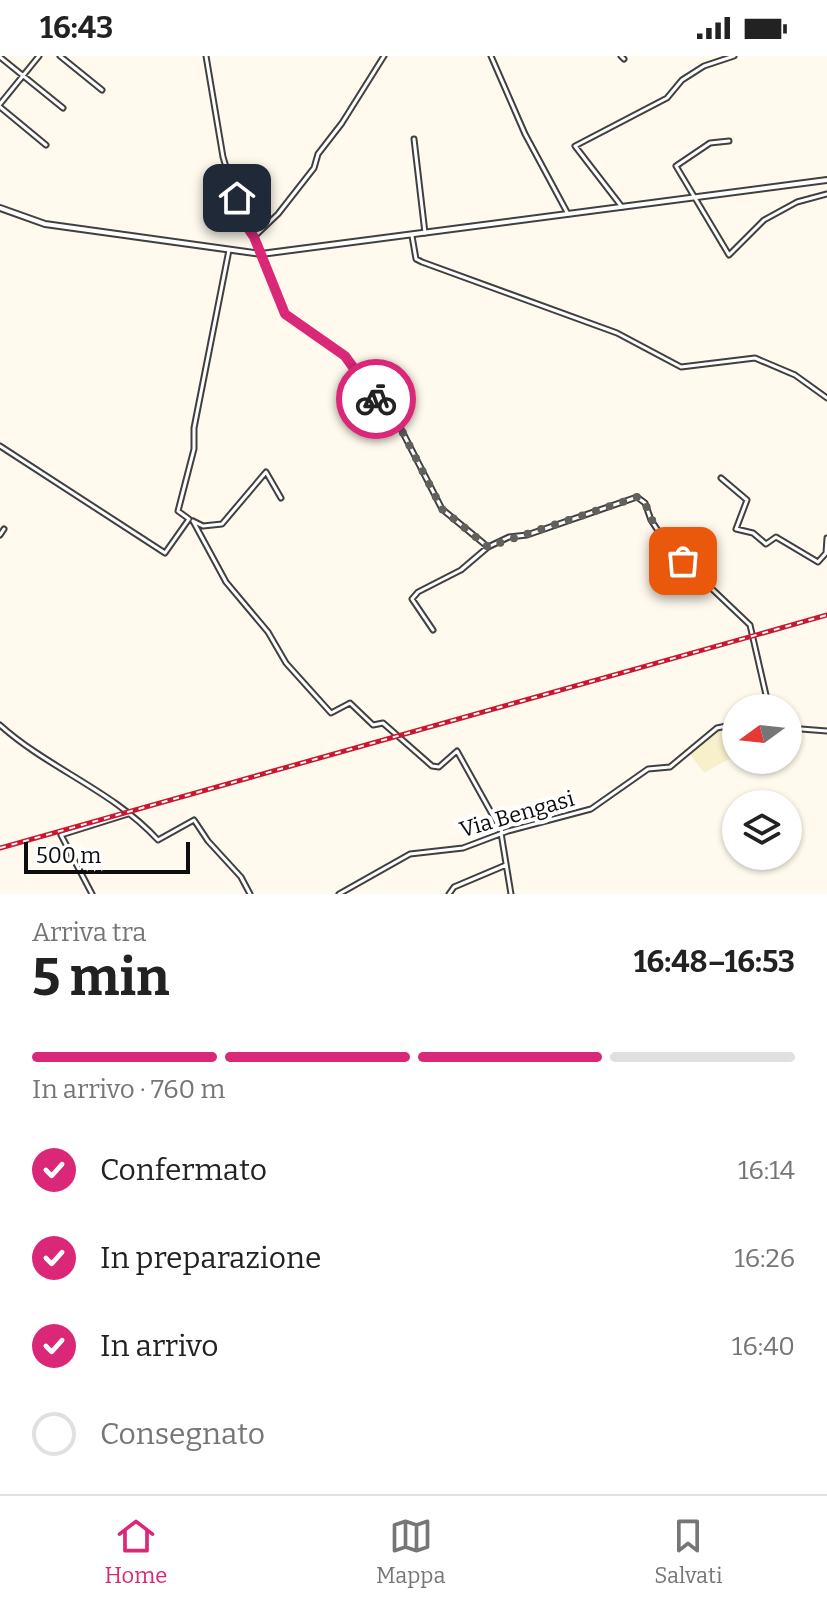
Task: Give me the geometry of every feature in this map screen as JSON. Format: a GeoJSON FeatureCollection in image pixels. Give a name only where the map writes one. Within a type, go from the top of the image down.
{"type":"FeatureCollection","features":[{"type":"Feature","properties":{"kind":"street"},"geometry":{"type":"LineString","coordinates":[[39,56],[0,105],[46,145]]}},
{"type":"Feature","properties":{"kind":"street"},"geometry":{"type":"LineString","coordinates":[[60,56],[102,90]]}},
{"type":"Feature","properties":{"kind":"street"},"geometry":{"type":"LineString","coordinates":[[206,56],[223,157],[241,218],[254,237],[285,314],[345,356],[401,429],[442,509],[488,547]]}},
{"type":"Feature","properties":{"kind":"street"},"geometry":{"type":"LineString","coordinates":[[254,237],[274,218],[314,168],[318,154],[342,123],[384,56]]}},
{"type":"Feature","properties":{"kind":"street"},"geometry":{"type":"LineString","coordinates":[[491,56],[525,134],[568,214]]}},
{"type":"Feature","properties":{"kind":"street"},"geometry":{"type":"LineString","coordinates":[[622,207],[575,146],[667,98],[682,80],[704,66],[734,56]]}},
{"type":"Feature","properties":{"kind":"street"},"geometry":{"type":"LineString","coordinates":[[0,57],[63,108]]}},
{"type":"Feature","properties":{"kind":"street"},"geometry":{"type":"LineString","coordinates":[[414,139],[425,233]]}},
{"type":"Feature","properties":{"kind":"street"},"geometry":{"type":"LineString","coordinates":[[729,141],[710,143],[676,166],[729,255],[764,220],[797,202],[827,194]]}},
{"type":"Feature","properties":{"kind":"street"},"geometry":{"type":"LineString","coordinates":[[0,208],[45,224],[261,254],[827,180]]}},
{"type":"Feature","properties":{"kind":"street"},"geometry":{"type":"LineString","coordinates":[[412,235],[416,259],[422,262],[590,322],[681,367],[755,358],[795,375],[827,398]]}},
{"type":"Feature","properties":{"kind":"street"},"geometry":{"type":"LineString","coordinates":[[229,250],[194,428],[194,449],[178,511],[203,526],[222,524],[266,472],[281,498]]}},
{"type":"Feature","properties":{"kind":"street"},"geometry":{"type":"LineString","coordinates":[[0,446],[164,554],[191,520]]}},
{"type":"Feature","properties":{"kind":"street"},"geometry":{"type":"LineString","coordinates":[[721,478],[747,500],[736,529],[753,533],[766,544],[776,537],[818,562],[826,553],[827,538]]}},
{"type":"Feature","properties":{"kind":"street"},"geometry":{"type":"LineString","coordinates":[[433,630],[413,596],[461,570],[488,547],[632,497],[641,499],[670,549],[750,625],[766,694]]}},
{"type":"Feature","properties":{"kind":"street"},"geometry":{"type":"LineString","coordinates":[[191,520],[226,582],[268,632],[286,663],[331,713],[350,703],[373,725],[383,723],[432,766],[439,767],[457,751],[502,833],[511,894]]}},
{"type":"Feature","properties":{"kind":"street"},"geometry":{"type":"LineString","coordinates":[[0,535],[4,529]]}},
{"type":"Feature","properties":{"kind":"street"},"geometry":{"type":"LineString","coordinates":[[0,725],[63,772],[85,780],[160,841],[194,820],[208,841],[241,877],[250,894]]}},
{"type":"Feature","properties":{"kind":"street","name":"Via Bengasi"},"geometry":{"type":"LineString","coordinates":[[339,894],[410,854],[463,848],[502,833],[591,809],[648,769],[670,767],[722,727]]}},
{"type":"Feature","properties":{"kind":"street"},"geometry":{"type":"LineString","coordinates":[[802,729],[827,731]]}},
{"type":"Feature","properties":{"kind":"street"},"geometry":{"type":"LineString","coordinates":[[92,894],[61,835],[128,814]]}},
{"type":"Feature","properties":{"kind":"street"},"geometry":{"type":"LineString","coordinates":[[449,894],[454,887],[506,865]]}},
{"type":"Feature","properties":{"kind":"shaded area"},"geometry":{"type":"Polygon","coordinates":[[[722,729],[722,763],[704,773],[690,754],[722,729]]]}},
{"type":"Feature","properties":{"kind":"railway"},"geometry":{"type":"LineString","coordinates":[[0,848],[827,615]]}},
{"type":"Feature","properties":{"kind":"way so far"},"geometry":{"type":"LineString","coordinates":[[376,399],[401,429],[442,509],[488,547],[509,537],[527,535],[637,497],[645,503],[658,534],[683,561]]}},
{"type":"Feature","properties":{"kind":"route"},"geometry":{"type":"LineString","coordinates":[[237,198],[241,218],[254,237],[285,314],[339,350],[376,399]]}}]}
